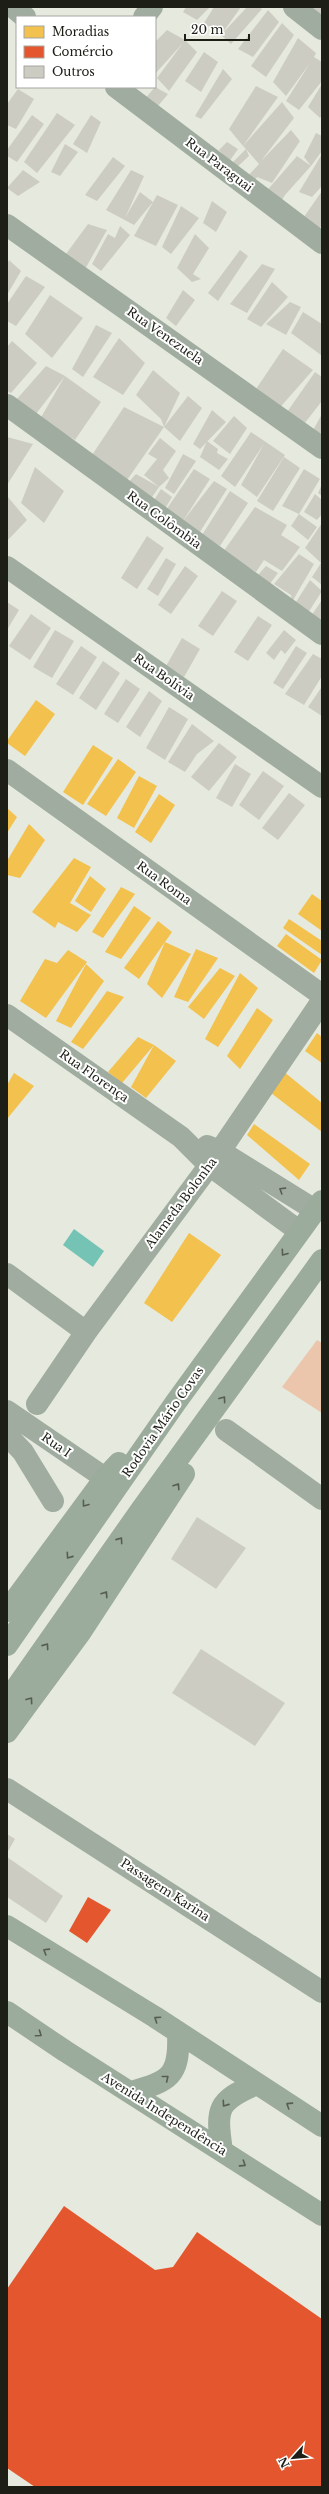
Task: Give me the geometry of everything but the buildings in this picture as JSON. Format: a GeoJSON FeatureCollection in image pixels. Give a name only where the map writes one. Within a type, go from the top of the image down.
{"type":"FeatureCollection","features":[{"type":"Feature","properties":{"kind":"main road","name":"Rodovia Mário Covas"},"geometry":{"type":"LineString","coordinates":[[7,1645],[110,1484],[176,1402],[318,1205]]}},
{"type":"Feature","properties":{"kind":"main road"},"geometry":{"type":"LineString","coordinates":[[7,1732],[80,1633],[182,1480],[322,1260]]}},
{"type":"Feature","properties":{"kind":"main road"},"geometry":{"type":"LineString","coordinates":[[7,1701],[141,1510],[217,1425]]}},
{"type":"Feature","properties":{"kind":"main road"},"geometry":{"type":"LineString","coordinates":[[7,1611],[110,1484]]}},
{"type":"Feature","properties":{"kind":"main road"},"geometry":{"type":"LineString","coordinates":[[7,1926],[322,2126]]}},
{"type":"Feature","properties":{"kind":"main road","name":"Avenida Independência"},"geometry":{"type":"LineString","coordinates":[[7,2012],[64,2051],[131,2092],[322,2215]]}},
{"type":"Feature","properties":{"kind":"main road"},"geometry":{"type":"LineString","coordinates":[[131,2092],[159,2084],[172,2074],[179,2055],[178,2034]]}},
{"type":"Feature","properties":{"kind":"main road"},"geometry":{"type":"LineString","coordinates":[[222,2150],[218,2119],[223,2104],[234,2093],[257,2084]]}},
{"type":"Feature","properties":{"kind":"street"},"geometry":{"type":"LineString","coordinates":[[13,7],[25,16]]}},
{"type":"Feature","properties":{"kind":"street"},"geometry":{"type":"LineString","coordinates":[[145,16],[152,7]]}},
{"type":"Feature","properties":{"kind":"street"},"geometry":{"type":"LineString","coordinates":[[294,7],[322,29]]}},
{"type":"Feature","properties":{"kind":"street","name":"Rua Paraguai"},"geometry":{"type":"LineString","coordinates":[[117,88],[322,244]]}},
{"type":"Feature","properties":{"kind":"street","name":"Rua Venezuela"},"geometry":{"type":"LineString","coordinates":[[7,225],[322,448]]}},
{"type":"Feature","properties":{"kind":"street","name":"Rua Colômbia"},"geometry":{"type":"LineString","coordinates":[[7,405],[322,634]]}},
{"type":"Feature","properties":{"kind":"street","name":"Rua Bolívia"},"geometry":{"type":"LineString","coordinates":[[7,567],[322,787]]}},
{"type":"Feature","properties":{"kind":"street","name":"Rua Roma"},"geometry":{"type":"LineString","coordinates":[[7,770],[322,995]]}},
{"type":"Feature","properties":{"kind":"street","name":"Alameda Bolonha"},"geometry":{"type":"LineString","coordinates":[[37,1404],[86,1332],[215,1158],[322,1000]]}},
{"type":"Feature","properties":{"kind":"street","name":"Rua Florença"},"geometry":{"type":"LineString","coordinates":[[7,1015],[181,1137],[215,1158],[318,1205]]}},
{"type":"Feature","properties":{"kind":"street","name":"Rua Florença"},"geometry":{"type":"LineString","coordinates":[[215,1158],[299,1231]]}},
{"type":"Feature","properties":{"kind":"street"},"geometry":{"type":"LineString","coordinates":[[7,1274],[86,1332]]}},
{"type":"Feature","properties":{"kind":"street","name":"Rua I"},"geometry":{"type":"LineString","coordinates":[[7,1411],[110,1484]]}},
{"type":"Feature","properties":{"kind":"street"},"geometry":{"type":"LineString","coordinates":[[217,1425],[322,1499]]}},
{"type":"Feature","properties":{"kind":"street"},"geometry":{"type":"LineString","coordinates":[[7,1434],[23,1452],[53,1501]]}},
{"type":"Feature","properties":{"kind":"street","name":"Passagem Karina"},"geometry":{"type":"LineString","coordinates":[[7,1789],[322,1992]]}},
{"type":"Feature","properties":{"kind":"shaded area"},"geometry":{"type":"Polygon","coordinates":[[[317,1340],[322,1343],[322,1413],[282,1387],[317,1340]]]}},
{"type":"Feature","properties":{"kind":"water"},"geometry":{"type":"Polygon","coordinates":[[[74,1229],[104,1251],[93,1267],[63,1245],[74,1229]]]}}]}
